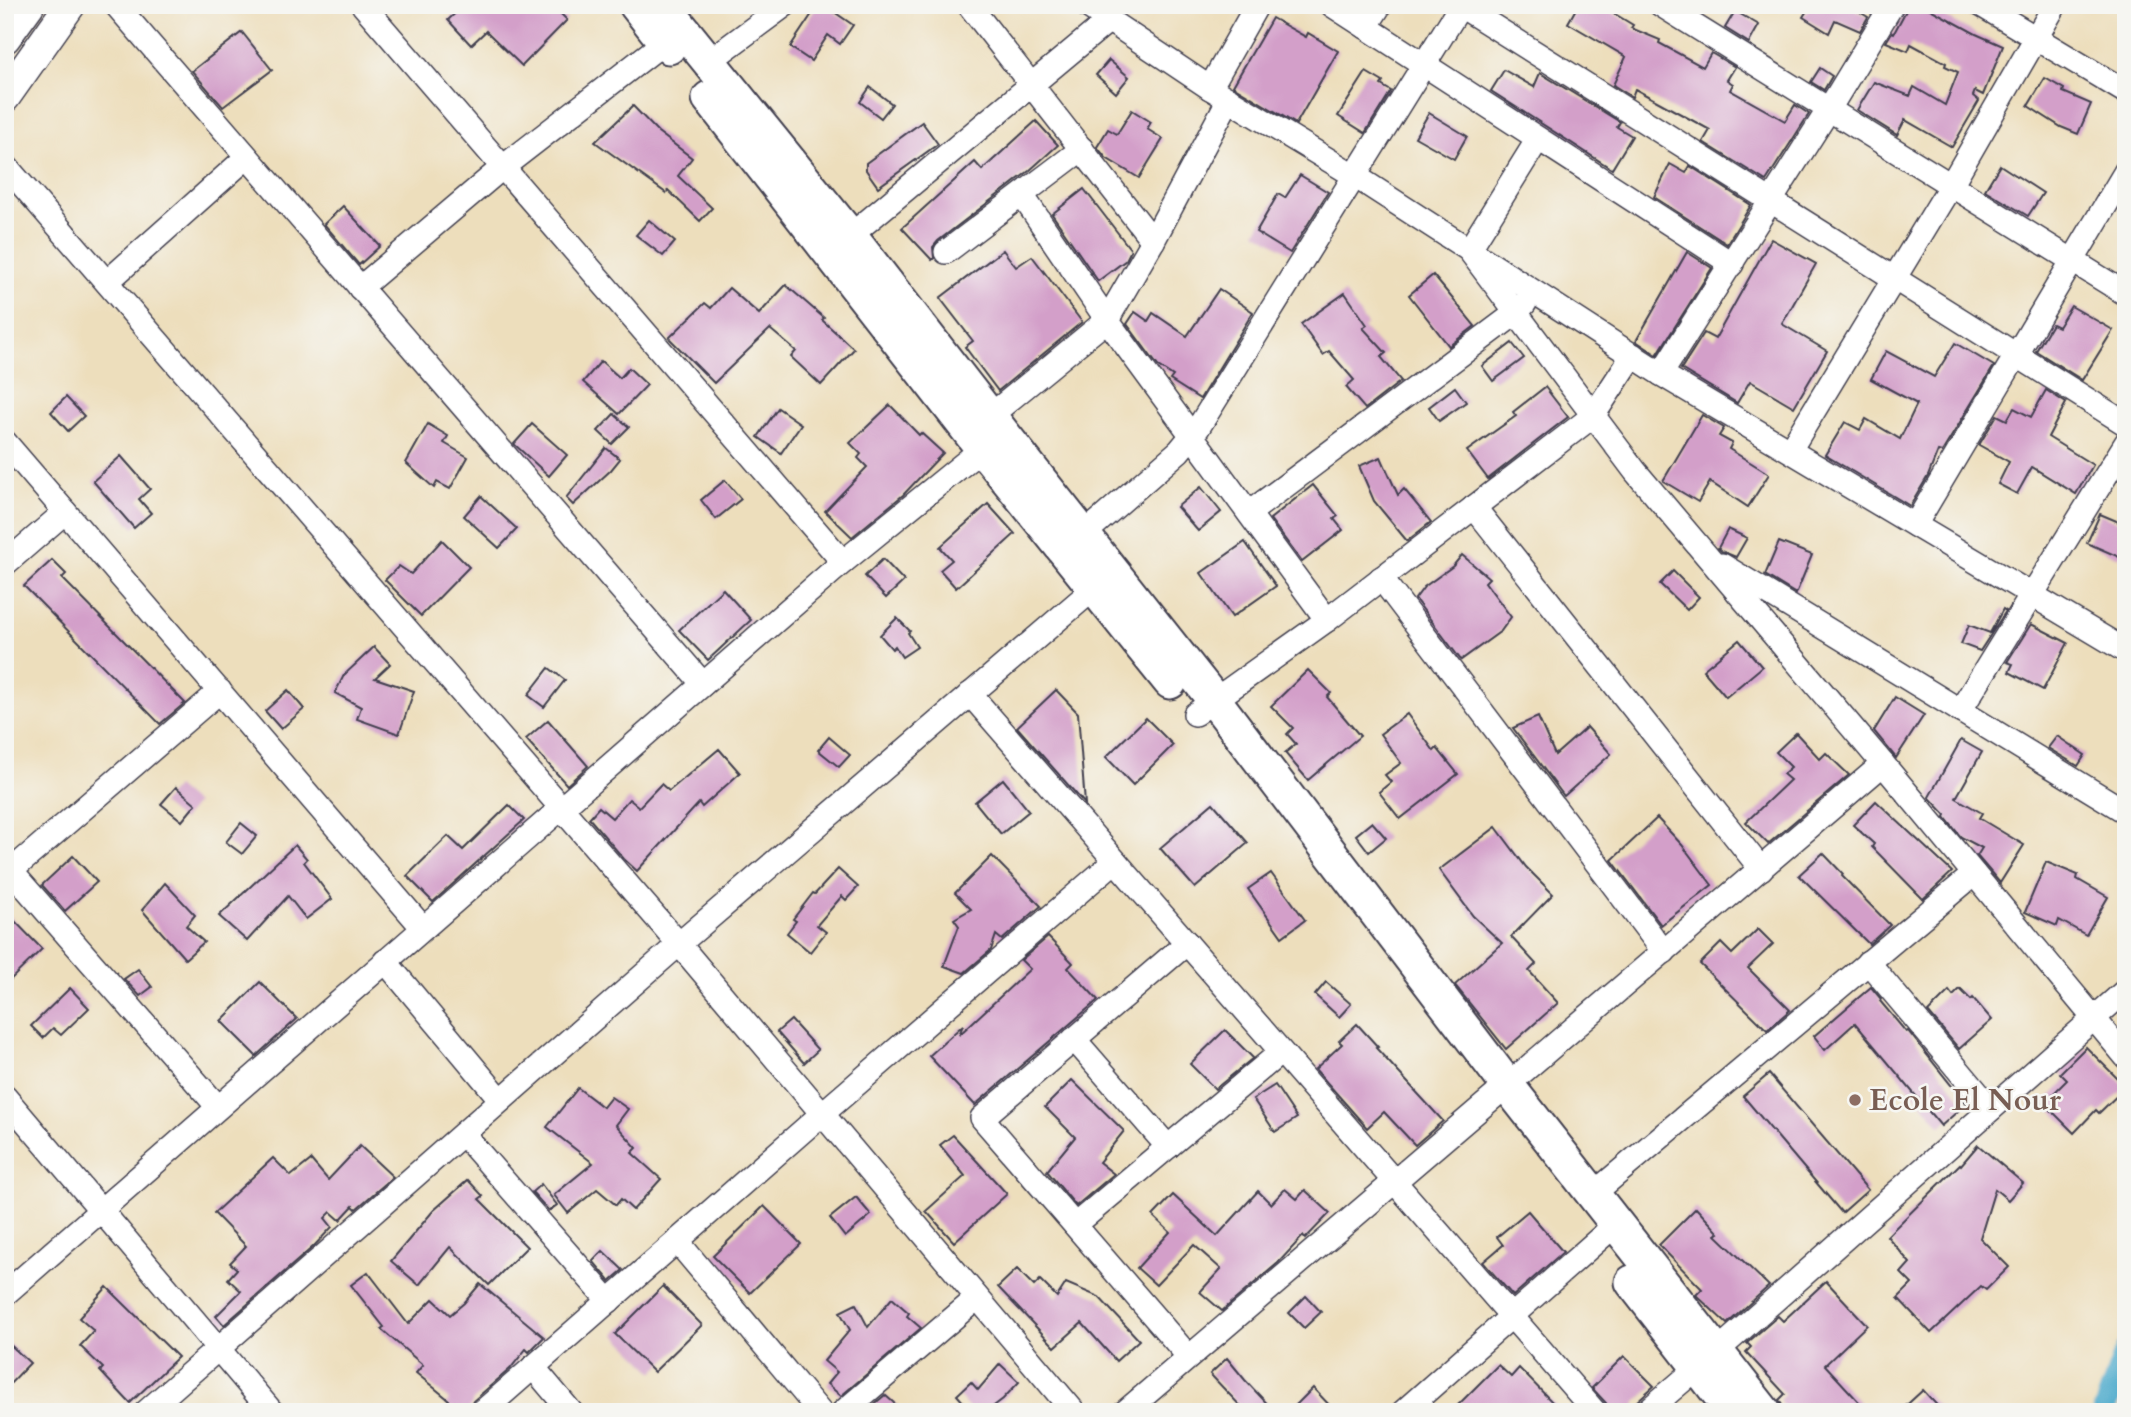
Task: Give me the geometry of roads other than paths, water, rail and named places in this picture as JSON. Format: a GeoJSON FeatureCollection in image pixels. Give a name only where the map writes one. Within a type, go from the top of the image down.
{"type":"FeatureCollection","features":[{"type":"Feature","properties":{"kind":"main road"},"geometry":{"type":"LineString","coordinates":[[636,5],[670,25],[708,62],[840,244]]}},
{"type":"Feature","properties":{"kind":"main road"},"geometry":{"type":"LineString","coordinates":[[670,25],[986,432],[1205,708],[1707,1360],[1764,1412]]}},
{"type":"Feature","properties":{"kind":"main road"},"geometry":{"type":"LineString","coordinates":[[986,432],[1083,535],[1103,581]]}},
{"type":"Feature","properties":{"kind":"main road"},"geometry":{"type":"LineString","coordinates":[[1500,1093],[1593,1194],[1608,1232]]}},
{"type":"Feature","properties":{"kind":"main road"},"geometry":{"type":"LineString","coordinates":[[1707,1360],[1733,1412]]}},
{"type":"Feature","properties":{"kind":"street"},"geometry":{"type":"LineString","coordinates":[[5,38],[29,5]]}},
{"type":"Feature","properties":{"kind":"street"},"geometry":{"type":"LineString","coordinates":[[5,97],[70,5]]}},
{"type":"Feature","properties":{"kind":"street"},"geometry":{"type":"LineString","coordinates":[[116,5],[703,684]]}},
{"type":"Feature","properties":{"kind":"street"},"geometry":{"type":"LineString","coordinates":[[708,62],[785,5]]}},
{"type":"Feature","properties":{"kind":"street"},"geometry":{"type":"LineString","coordinates":[[969,5],[1153,241]]}},
{"type":"Feature","properties":{"kind":"street"},"geometry":{"type":"LineString","coordinates":[[1086,5],[1661,374],[2126,651]]}},
{"type":"Feature","properties":{"kind":"street"},"geometry":{"type":"LineString","coordinates":[[5,1294],[843,562],[1107,320],[1153,241],[1257,5]]}},
{"type":"Feature","properties":{"kind":"street"},"geometry":{"type":"LineString","coordinates":[[1332,5],[1732,264]]}},
{"type":"Feature","properties":{"kind":"street"},"geometry":{"type":"LineString","coordinates":[[1366,27],[1380,5]]}},
{"type":"Feature","properties":{"kind":"street"},"geometry":{"type":"LineString","coordinates":[[1661,5],[2126,294]]}},
{"type":"Feature","properties":{"kind":"street"},"geometry":{"type":"LineString","coordinates":[[1661,374],[1892,5]]}},
{"type":"Feature","properties":{"kind":"street"},"geometry":{"type":"LineString","coordinates":[[1981,5],[2126,92]]}},
{"type":"Feature","properties":{"kind":"street"},"geometry":{"type":"LineString","coordinates":[[1790,450],[1951,185],[2055,5]]}},
{"type":"Feature","properties":{"kind":"street"},"geometry":{"type":"LineString","coordinates":[[1083,535],[1179,452],[1192,435],[1461,6],[2126,424]]}},
{"type":"Feature","properties":{"kind":"street"},"geometry":{"type":"LineString","coordinates":[[378,10],[503,167],[843,562]]}},
{"type":"Feature","properties":{"kind":"street"},"geometry":{"type":"LineString","coordinates":[[840,244],[1108,21]]}},
{"type":"Feature","properties":{"kind":"street"},"geometry":{"type":"LineString","coordinates":[[360,288],[670,25]]}},
{"type":"Feature","properties":{"kind":"street"},"geometry":{"type":"LineString","coordinates":[[1469,250],[1538,139]]}},
{"type":"Feature","properties":{"kind":"street"},"geometry":{"type":"LineString","coordinates":[[946,252],[1082,149]]}},
{"type":"Feature","properties":{"kind":"street"},"geometry":{"type":"LineString","coordinates":[[107,282],[247,157]]}},
{"type":"Feature","properties":{"kind":"street"},"geometry":{"type":"LineString","coordinates":[[5,165],[679,944],[1074,1412]]}},
{"type":"Feature","properties":{"kind":"street"},"geometry":{"type":"LineString","coordinates":[[1915,525],[2126,171]]}},
{"type":"Feature","properties":{"kind":"street"},"geometry":{"type":"LineString","coordinates":[[1022,195],[1107,320],[1327,620]]}},
{"type":"Feature","properties":{"kind":"street"},"geometry":{"type":"LineString","coordinates":[[1469,250],[1635,471],[2126,1057]]}},
{"type":"Feature","properties":{"kind":"street"},"geometry":{"type":"LineString","coordinates":[[1249,513],[1516,313],[1536,292]]}},
{"type":"Feature","properties":{"kind":"street"},"geometry":{"type":"LineString","coordinates":[[1205,708],[1327,620],[1593,416],[1633,355]]}},
{"type":"Feature","properties":{"kind":"street"},"geometry":{"type":"LineString","coordinates":[[5,442],[423,928]]}},
{"type":"Feature","properties":{"kind":"street"},"geometry":{"type":"LineString","coordinates":[[1960,711],[2126,443]]}},
{"type":"Feature","properties":{"kind":"street"},"geometry":{"type":"LineString","coordinates":[[1474,507],[1761,869]]}},
{"type":"Feature","properties":{"kind":"street"},"geometry":{"type":"LineString","coordinates":[[5,564],[65,512]]}},
{"type":"Feature","properties":{"kind":"street"},"geometry":{"type":"LineString","coordinates":[[1706,555],[2126,812]]}},
{"type":"Feature","properties":{"kind":"street"},"geometry":{"type":"LineString","coordinates":[[1381,578],[1664,952]]}},
{"type":"Feature","properties":{"kind":"street"},"geometry":{"type":"LineString","coordinates":[[146,1412],[679,944],[1103,581]]}},
{"type":"Feature","properties":{"kind":"street"},"geometry":{"type":"LineString","coordinates":[[218,1107],[8,873],[220,691]]}},
{"type":"Feature","properties":{"kind":"street"},"geometry":{"type":"LineString","coordinates":[[970,694],[1595,1412]]}},
{"type":"Feature","properties":{"kind":"street"},"geometry":{"type":"LineString","coordinates":[[1125,1412],[1883,764]]}},
{"type":"Feature","properties":{"kind":"street"},"geometry":{"type":"LineString","coordinates":[[482,1412],[1115,861]]}},
{"type":"Feature","properties":{"kind":"street"},"geometry":{"type":"LineString","coordinates":[[1593,1194],[1973,874]]}},
{"type":"Feature","properties":{"kind":"street"},"geometry":{"type":"LineString","coordinates":[[1186,943],[982,1118],[1189,1357]]}},
{"type":"Feature","properties":{"kind":"street"},"geometry":{"type":"LineString","coordinates":[[385,961],[502,1100]]}},
{"type":"Feature","properties":{"kind":"street"},"geometry":{"type":"LineString","coordinates":[[1868,962],[1991,1109]]}},
{"type":"Feature","properties":{"kind":"street"},"geometry":{"type":"LineString","coordinates":[[1646,1412],[2126,990]]}},
{"type":"Feature","properties":{"kind":"street"},"geometry":{"type":"LineString","coordinates":[[1074,1039],[1168,1147]]}},
{"type":"Feature","properties":{"kind":"street"},"geometry":{"type":"LineString","coordinates":[[1075,1225],[1281,1052]]}},
{"type":"Feature","properties":{"kind":"street"},"geometry":{"type":"LineString","coordinates":[[5,1097],[272,1412]]}},
{"type":"Feature","properties":{"kind":"street"},"geometry":{"type":"LineString","coordinates":[[463,1134],[609,1300]]}},
{"type":"Feature","properties":{"kind":"street"},"geometry":{"type":"LineString","coordinates":[[1403,1412],[1608,1232]]}},
{"type":"Feature","properties":{"kind":"street"},"geometry":{"type":"LineString","coordinates":[[677,1241],[820,1412]]}},
{"type":"Feature","properties":{"kind":"street"},"geometry":{"type":"LineString","coordinates":[[843,1412],[977,1298]]}},
{"type":"Feature","properties":{"kind":"street"},"geometry":{"type":"LineString","coordinates":[[533,1367],[571,1412]]}},
{"type":"Feature","properties":{"kind":"waterway"},"geometry":{"type":"LineString","coordinates":[[2104,1412],[2126,1351]]}},
{"type":"Feature","properties":{"kind":"place","name":"Ecole El Nour"},"geometry":{"type":"Point","coordinates":[1855,1100]}}]}
